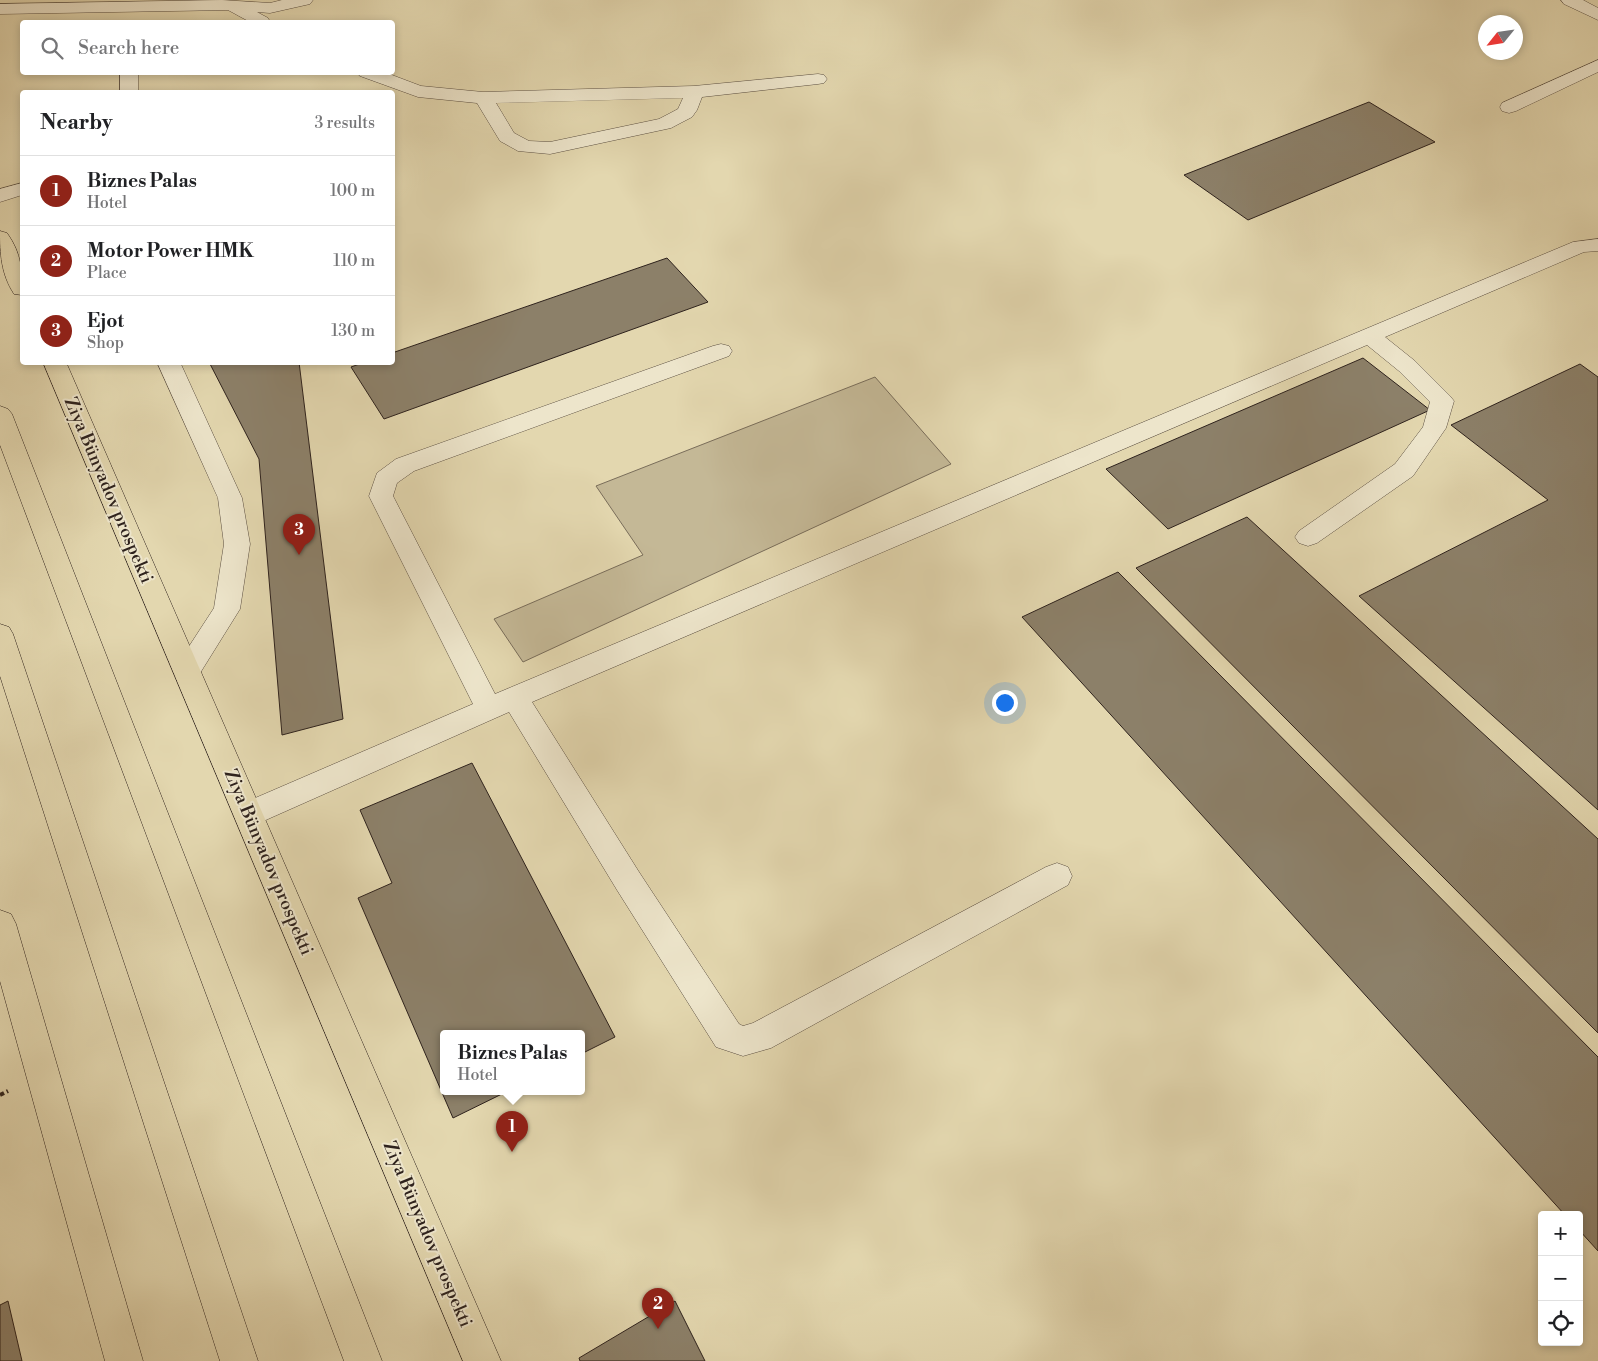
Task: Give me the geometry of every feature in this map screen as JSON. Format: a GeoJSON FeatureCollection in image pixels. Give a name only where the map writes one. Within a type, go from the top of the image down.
{"type":"FeatureCollection","features":[{"type":"Feature","properties":{"kind":"main road"},"geometry":{"type":"LineString","coordinates":[[0,236],[20,284]]}},
{"type":"Feature","properties":{"kind":"main road","name":"Ziya Bünyadov prospekti"},"geometry":{"type":"LineString","coordinates":[[55,365],[482,1361]]}},
{"type":"Feature","properties":{"kind":"main road"},"geometry":{"type":"LineString","coordinates":[[0,414],[363,1361]]}},
{"type":"Feature","properties":{"kind":"main road"},"geometry":{"type":"LineString","coordinates":[[0,634],[239,1361]]}},
{"type":"Feature","properties":{"kind":"main road"},"geometry":{"type":"LineString","coordinates":[[0,924],[124,1361]]}},
{"type":"Feature","properties":{"kind":"lane"},"geometry":{"type":"LineString","coordinates":[[0,10],[230,5],[270,8],[304,0]]}},
{"type":"Feature","properties":{"kind":"lane"},"geometry":{"type":"LineString","coordinates":[[1570,0],[1598,15]]}},
{"type":"Feature","properties":{"kind":"lane"},"geometry":{"type":"LineString","coordinates":[[230,5],[258,20]]}},
{"type":"Feature","properties":{"kind":"lane"},"geometry":{"type":"LineString","coordinates":[[1509,107],[1598,65]]}},
{"type":"Feature","properties":{"kind":"lane"},"geometry":{"type":"LineString","coordinates":[[128,90],[129,75]]}},
{"type":"Feature","properties":{"kind":"lane"},"geometry":{"type":"LineString","coordinates":[[374,75],[418,91],[483,98],[694,92],[818,79]]}},
{"type":"Feature","properties":{"kind":"lane"},"geometry":{"type":"LineString","coordinates":[[483,98],[508,137],[525,147],[550,148],[664,124],[681,118],[691,108],[694,92]]}},
{"type":"Feature","properties":{"kind":"lane"},"geometry":{"type":"LineString","coordinates":[[0,196],[20,190]]}},
{"type":"Feature","properties":{"kind":"lane"},"geometry":{"type":"LineString","coordinates":[[249,814],[502,704],[1580,246],[1598,245]]}},
{"type":"Feature","properties":{"kind":"lane"},"geometry":{"type":"LineString","coordinates":[[1308,537],[1404,470],[1434,428],[1442,401],[1407,366],[1369,335]]}},
{"type":"Feature","properties":{"kind":"lane"},"geometry":{"type":"LineString","coordinates":[[721,351],[405,465],[386,479],[381,496],[502,704],[628,881],[728,1036],[743,1040],[759,1036],[1057,876]]}},
{"type":"Feature","properties":{"kind":"lane"},"geometry":{"type":"LineString","coordinates":[[169,365],[216,462],[230,498],[237,544],[227,609],[187,671]]}},
{"type":"Feature","properties":{"kind":"shaded area"},"geometry":{"type":"Polygon","coordinates":[[[875,377],[951,464],[523,662],[494,619],[643,555],[596,486],[875,377]]]}},
{"type":"Feature","properties":{"kind":"building"},"geometry":{"type":"Polygon","coordinates":[[[1369,102],[1435,142],[1248,220],[1184,175],[1369,102]]]}},
{"type":"Feature","properties":{"kind":"building"},"geometry":{"type":"Polygon","coordinates":[[[667,258],[708,302],[384,419],[351,367],[357,365],[395,365],[395,352],[667,258]]]}},
{"type":"Feature","properties":{"kind":"building"},"geometry":{"type":"Polygon","coordinates":[[[1363,358],[1430,410],[1168,529],[1106,469],[1363,358]]]}},
{"type":"Feature","properties":{"kind":"building"},"geometry":{"type":"Polygon","coordinates":[[[1580,364],[1598,377],[1598,810],[1359,596],[1548,500],[1451,425],[1580,364]]]}},
{"type":"Feature","properties":{"kind":"building"},"geometry":{"type":"Polygon","coordinates":[[[211,365],[299,365],[343,719],[282,735],[259,459],[211,365]]]}},
{"type":"Feature","properties":{"kind":"building"},"geometry":{"type":"Polygon","coordinates":[[[1247,517],[1598,839],[1598,1033],[1136,568],[1247,517]]]}},
{"type":"Feature","properties":{"kind":"building"},"geometry":{"type":"Polygon","coordinates":[[[1118,572],[1598,1057],[1598,1251],[1583,1234],[1583,1211],[1561,1211],[1022,617],[1118,572]]]}},
{"type":"Feature","properties":{"kind":"building"},"geometry":{"type":"Polygon","coordinates":[[[472,763],[615,1037],[585,1052],[585,1030],[440,1030],[440,1088],[358,898],[392,883],[360,810],[472,763]]]}},
{"type":"Feature","properties":{"kind":"building"},"geometry":{"type":"Polygon","coordinates":[[[443,1095],[500,1095],[453,1118],[443,1095]]]}},
{"type":"Feature","properties":{"kind":"building"},"geometry":{"type":"Polygon","coordinates":[[[8,1301],[22,1361],[0,1361],[0,1305],[8,1301]]]}},
{"type":"Feature","properties":{"kind":"building"},"geometry":{"type":"Polygon","coordinates":[[[675,1301],[705,1361],[580,1361],[579,1358],[675,1301]]]}},
{"type":"Feature","properties":{"kind":"place","name":"Ejot"},"geometry":{"type":"Point","coordinates":[299,555]}},
{"type":"Feature","properties":{"kind":"place","name":"Biznes Palas"},"geometry":{"type":"Point","coordinates":[512,1152]}},
{"type":"Feature","properties":{"kind":"place","name":"Motor Power HMK"},"geometry":{"type":"Point","coordinates":[658,1329]}}]}
